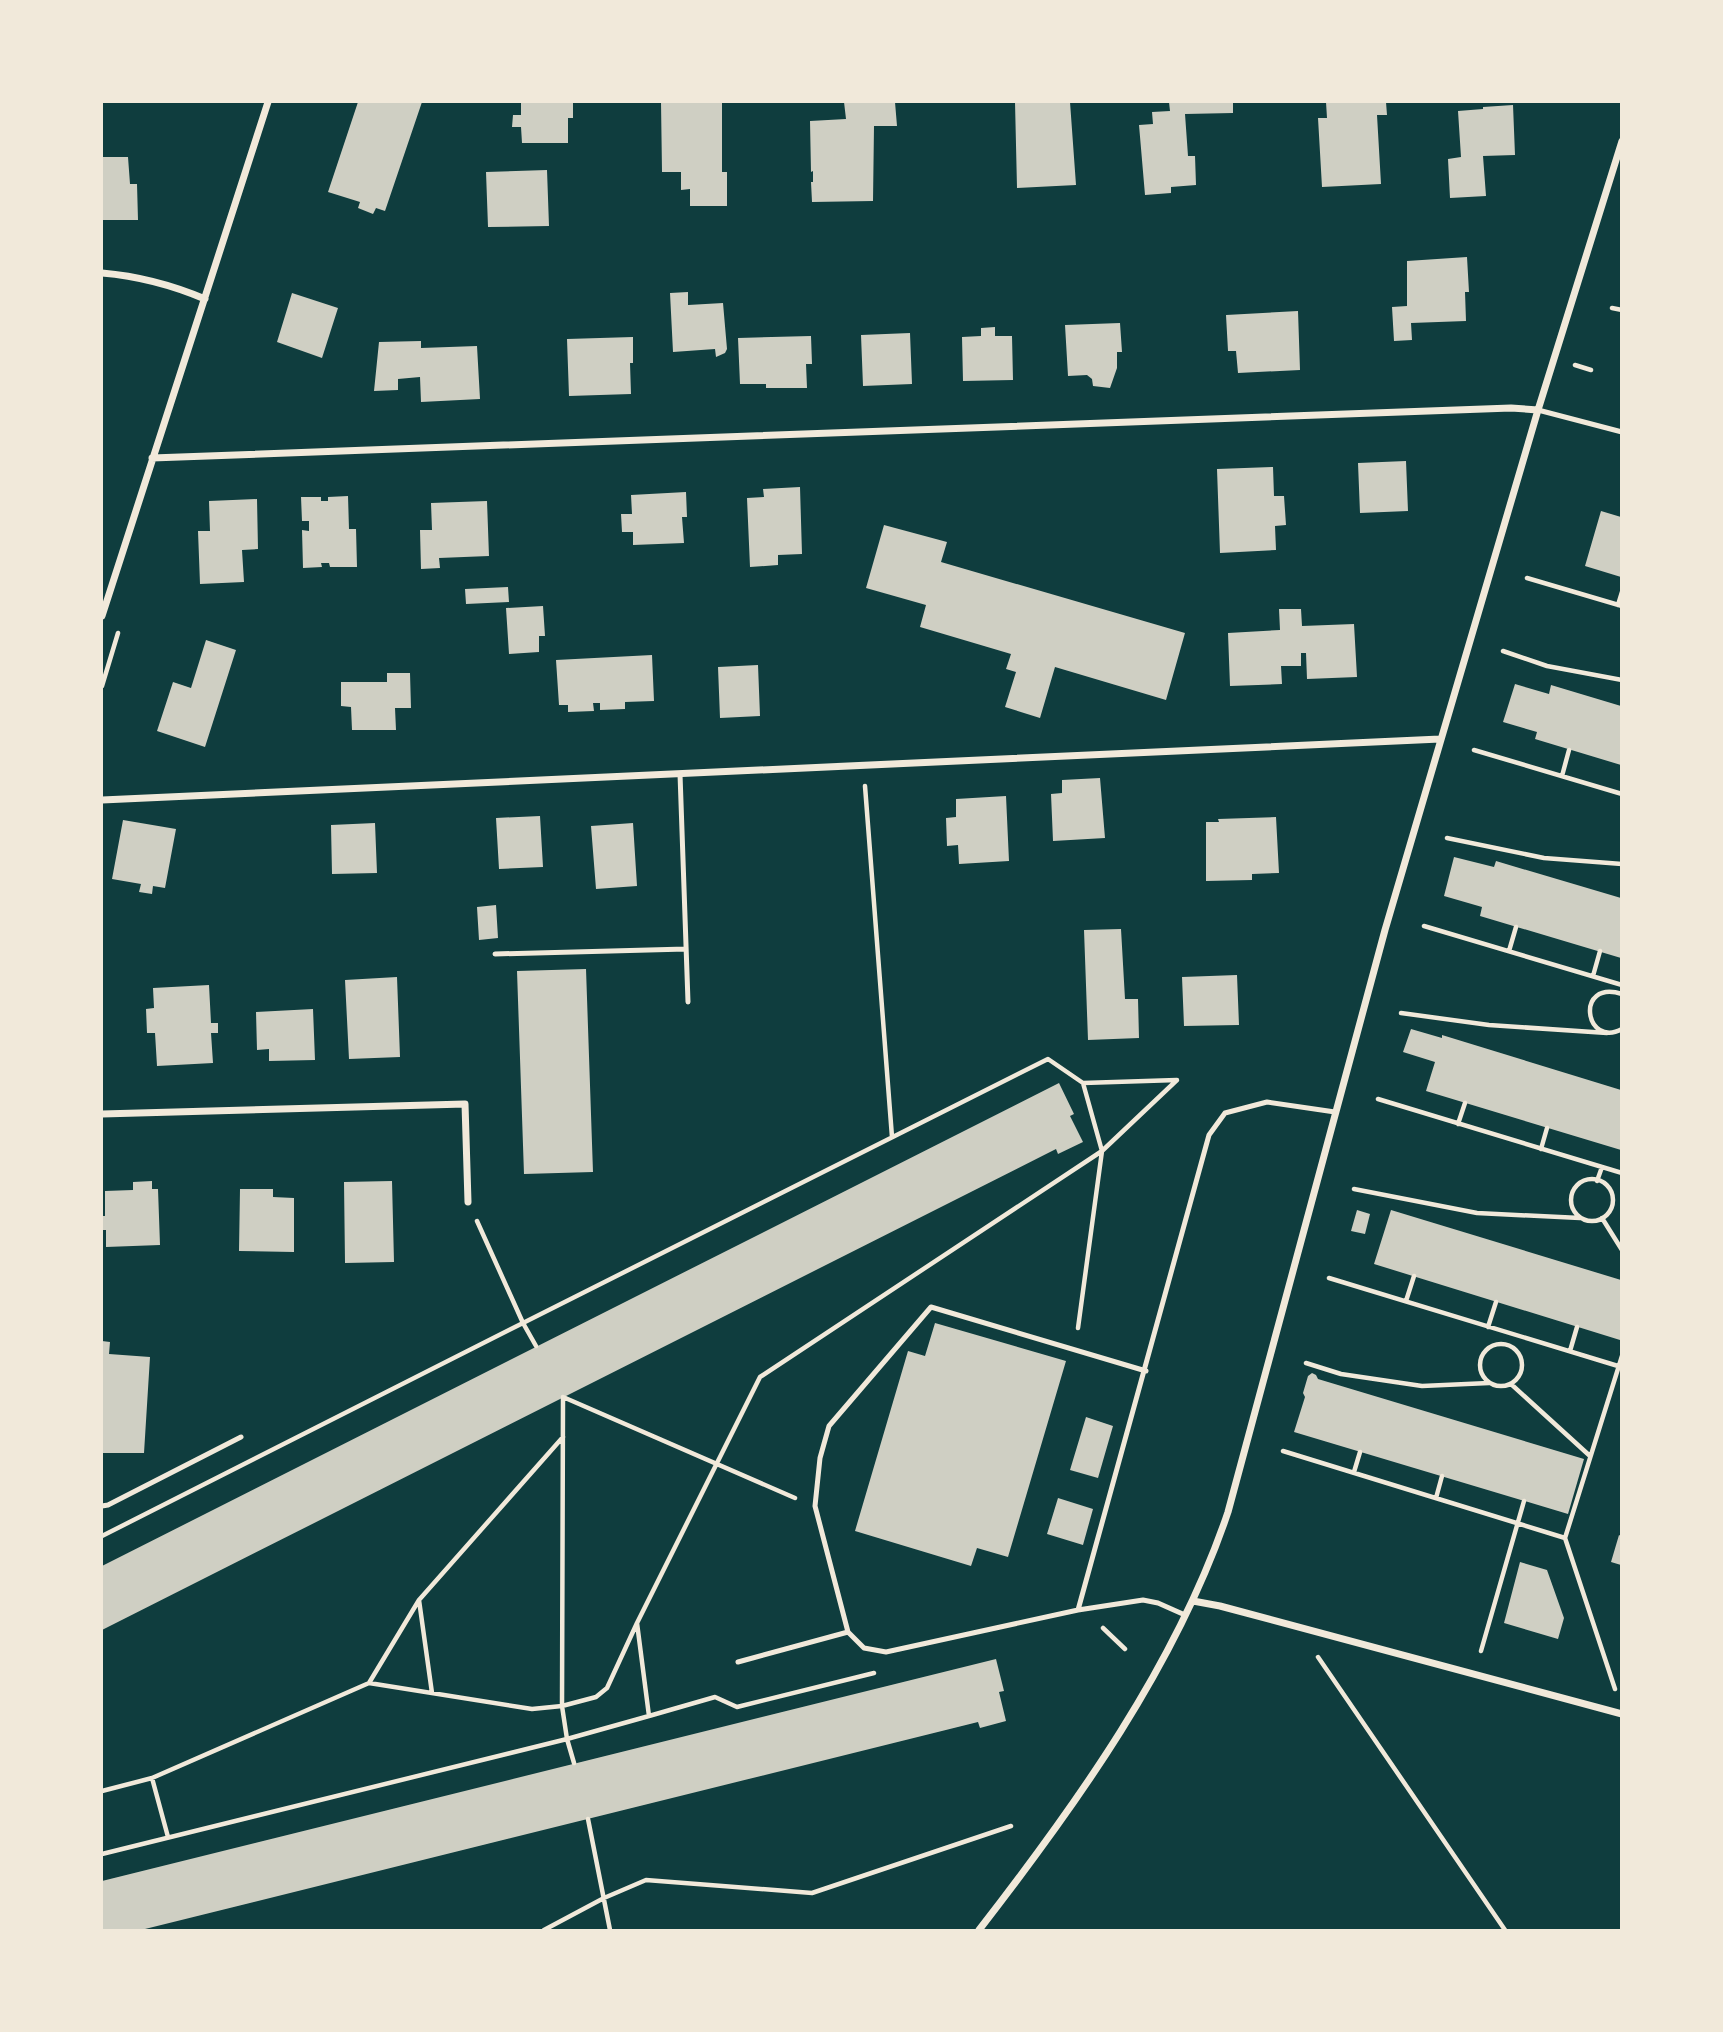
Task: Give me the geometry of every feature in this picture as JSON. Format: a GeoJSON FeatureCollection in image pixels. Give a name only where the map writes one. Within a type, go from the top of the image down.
{"type":"FeatureCollection","features":[{"type":"Feature","properties":{"kind":"street"},"geometry":{"type":"LineString","coordinates":[[102,616],[268,102]]}},
{"type":"Feature","properties":{"kind":"street"},"geometry":{"type":"LineString","coordinates":[[979,1930],[1043,1847],[1088,1781],[1158,1666],[1212,1560],[1228,1513],[1335,1112],[1440,739],[1622,141]]}},
{"type":"Feature","properties":{"kind":"street"},"geometry":{"type":"LineString","coordinates":[[102,272],[184,290],[205,299]]}},
{"type":"Feature","properties":{"kind":"street"},"geometry":{"type":"LineString","coordinates":[[152,458],[1511,408],[1538,410]]}},
{"type":"Feature","properties":{"kind":"street"},"geometry":{"type":"LineString","coordinates":[[102,800],[1440,739]]}},
{"type":"Feature","properties":{"kind":"street"},"geometry":{"type":"LineString","coordinates":[[102,1114],[465,1104],[468,1202]]}},
{"type":"Feature","properties":{"kind":"street"},"geometry":{"type":"LineString","coordinates":[[1193,1601],[1622,1714]]}},
{"type":"Feature","properties":{"kind":"lane"},"geometry":{"type":"LineString","coordinates":[[1538,410],[1622,432]]}},
{"type":"Feature","properties":{"kind":"lane"},"geometry":{"type":"LineString","coordinates":[[680,774],[688,1002]]}},
{"type":"Feature","properties":{"kind":"lane"},"geometry":{"type":"LineString","coordinates":[[495,954],[686,949]]}},
{"type":"Feature","properties":{"kind":"lane"},"geometry":{"type":"LineString","coordinates":[[1078,1610],[1209,1135],[1225,1112],[1267,1102],[1335,1112]]}},
{"type":"Feature","properties":{"kind":"lane"},"geometry":{"type":"LineString","coordinates":[[1146,1371],[931,1307],[829,1426],[820,1458],[815,1506],[848,1632],[864,1648],[886,1652],[1078,1610],[1143,1600],[1158,1603],[1185,1615]]}},
{"type":"Feature","properties":{"kind":"lane"},"geometry":{"type":"LineString","coordinates":[[102,1506],[241,1437]]}},
{"type":"Feature","properties":{"kind":"lane"},"geometry":{"type":"LineString","coordinates":[[738,1662],[848,1632]]}},
{"type":"Feature","properties":{"kind":"path"},"geometry":{"type":"LineString","coordinates":[[1612,308],[1622,310]]}},
{"type":"Feature","properties":{"kind":"path"},"geometry":{"type":"LineString","coordinates":[[1574,365],[1591,370]]}},
{"type":"Feature","properties":{"kind":"path"},"geometry":{"type":"LineString","coordinates":[[1527,578],[1620,606],[1622,592]]}},
{"type":"Feature","properties":{"kind":"path"},"geometry":{"type":"LineString","coordinates":[[1503,651],[1547,666],[1622,680]]}},
{"type":"Feature","properties":{"kind":"path"},"geometry":{"type":"LineString","coordinates":[[1474,750],[1622,794]]}},
{"type":"Feature","properties":{"kind":"path"},"geometry":{"type":"LineString","coordinates":[[1562,776],[1569,750]]}},
{"type":"Feature","properties":{"kind":"path"},"geometry":{"type":"LineString","coordinates":[[864,765],[892,1137]]}},
{"type":"Feature","properties":{"kind":"path"},"geometry":{"type":"LineString","coordinates":[[1447,838],[1544,858],[1622,864]]}},
{"type":"Feature","properties":{"kind":"path"},"geometry":{"type":"LineString","coordinates":[[1424,926],[1619,984],[1619,993],[1610,990],[1598,994],[1590,1004],[1588,1014],[1591,1020],[1598,1030],[1607,1033]]}},
{"type":"Feature","properties":{"kind":"path"},"geometry":{"type":"LineString","coordinates":[[1509,951],[1516,927]]}},
{"type":"Feature","properties":{"kind":"path"},"geometry":{"type":"LineString","coordinates":[[1593,976],[1600,951]]}},
{"type":"Feature","properties":{"kind":"path"},"geometry":{"type":"LineString","coordinates":[[1401,1013],[1489,1025],[1620,1032]]}},
{"type":"Feature","properties":{"kind":"path"},"geometry":{"type":"LineString","coordinates":[[102,1536],[1048,1059],[1083,1083],[1177,1080],[1101,1151],[1083,1083]]}},
{"type":"Feature","properties":{"kind":"path"},"geometry":{"type":"LineString","coordinates":[[1378,1099],[1622,1173]]}},
{"type":"Feature","properties":{"kind":"path"},"geometry":{"type":"LineString","coordinates":[[1458,1124],[1465,1103]]}},
{"type":"Feature","properties":{"kind":"path"},"geometry":{"type":"LineString","coordinates":[[1541,1149],[1547,1128]]}},
{"type":"Feature","properties":{"kind":"path"},"geometry":{"type":"LineString","coordinates":[[1597,1181],[1602,1167]]}},
{"type":"Feature","properties":{"kind":"path"},"geometry":{"type":"LineString","coordinates":[[1592,1179],[1604,1183],[1612,1194],[1613,1204],[1608,1214],[1588,1222],[1580,1218],[1572,1209],[1572,1193],[1579,1183],[1592,1179]]}},
{"type":"Feature","properties":{"kind":"path"},"geometry":{"type":"LineString","coordinates":[[1353,1189],[1477,1213],[1580,1218]]}},
{"type":"Feature","properties":{"kind":"path"},"geometry":{"type":"LineString","coordinates":[[468,1202],[536,1346]]}},
{"type":"Feature","properties":{"kind":"path"},"geometry":{"type":"LineString","coordinates":[[1602,1218],[1622,1250]]}},
{"type":"Feature","properties":{"kind":"path"},"geometry":{"type":"LineString","coordinates":[[1406,1301],[1414,1276]]}},
{"type":"Feature","properties":{"kind":"path"},"geometry":{"type":"LineString","coordinates":[[1329,1278],[1618,1366]]}},
{"type":"Feature","properties":{"kind":"path"},"geometry":{"type":"LineString","coordinates":[[1488,1327],[1496,1302]]}},
{"type":"Feature","properties":{"kind":"path"},"geometry":{"type":"LineString","coordinates":[[1570,1352],[1577,1327]]}},
{"type":"Feature","properties":{"kind":"path"},"geometry":{"type":"LineString","coordinates":[[1507,1345],[1511,1334]]}},
{"type":"Feature","properties":{"kind":"path"},"geometry":{"type":"LineString","coordinates":[[1306,1363],[1341,1374],[1395,1383],[1422,1386],[1489,1383],[1497,1386],[1511,1384],[1522,1369],[1521,1358],[1513,1347],[1501,1343],[1488,1348],[1480,1358],[1479,1367],[1489,1383]]}},
{"type":"Feature","properties":{"kind":"path"},"geometry":{"type":"LineString","coordinates":[[1615,1689],[1565,1538],[1622,1356]]}},
{"type":"Feature","properties":{"kind":"path"},"geometry":{"type":"LineString","coordinates":[[1511,1384],[1590,1457]]}},
{"type":"Feature","properties":{"kind":"path"},"geometry":{"type":"LineString","coordinates":[[574,1763],[562,1706],[563,1397],[815,1506]]}},
{"type":"Feature","properties":{"kind":"path"},"geometry":{"type":"LineString","coordinates":[[369,1683],[419,1600],[563,1437]]}},
{"type":"Feature","properties":{"kind":"path"},"geometry":{"type":"LineString","coordinates":[[1283,1451],[1565,1538]]}},
{"type":"Feature","properties":{"kind":"path"},"geometry":{"type":"LineString","coordinates":[[1354,1472],[1360,1452]]}},
{"type":"Feature","properties":{"kind":"path"},"geometry":{"type":"LineString","coordinates":[[1436,1498],[1443,1476]]}},
{"type":"Feature","properties":{"kind":"path"},"geometry":{"type":"LineString","coordinates":[[1481,1651],[1524,1501]]}},
{"type":"Feature","properties":{"kind":"path"},"geometry":{"type":"LineString","coordinates":[[419,1600],[432,1693]]}},
{"type":"Feature","properties":{"kind":"path"},"geometry":{"type":"LineString","coordinates":[[102,1791],[152,1778],[369,1683],[532,1709],[562,1706],[596,1697],[607,1688],[637,1622]]}},
{"type":"Feature","properties":{"kind":"path"},"geometry":{"type":"LineString","coordinates":[[1307,1630],[1318,1657],[1332,1680],[1505,1930]]}},
{"type":"Feature","properties":{"kind":"path"},"geometry":{"type":"LineString","coordinates":[[102,1854],[604,1729]]}},
{"type":"Feature","properties":{"kind":"path"},"geometry":{"type":"LineString","coordinates":[[152,1778],[168,1837]]}},
{"type":"Feature","properties":{"kind":"path"},"geometry":{"type":"LineString","coordinates":[[588,1819],[610,1930]]}},
{"type":"Feature","properties":{"kind":"path"},"geometry":{"type":"LineString","coordinates":[[544,1930],[604,1898],[646,1880],[813,1893],[1010,1826]]}},
{"type":"Feature","properties":{"kind":"building"},"geometry":{"type":"Polygon","coordinates":[[[358,102],[422,102],[385,211],[376,208],[373,214],[358,208],[360,202],[328,192],[358,102]]]}},
{"type":"Feature","properties":{"kind":"building"},"geometry":{"type":"Polygon","coordinates":[[[521,102],[573,102],[573,118],[568,118],[568,143],[522,143],[521,127],[512,127],[513,115],[521,115],[521,102]]]}},
{"type":"Feature","properties":{"kind":"building"},"geometry":{"type":"Polygon","coordinates":[[[661,102],[722,102],[722,172],[727,172],[727,206],[690,206],[690,189],[681,190],[681,172],[662,172],[661,102]]]}},
{"type":"Feature","properties":{"kind":"building"},"geometry":{"type":"Polygon","coordinates":[[[844,102],[895,102],[897,126],[874,126],[873,201],[812,202],[810,121],[846,119],[844,102]]]}},
{"type":"Feature","properties":{"kind":"building"},"geometry":{"type":"Polygon","coordinates":[[[1015,102],[1070,102],[1076,185],[1017,188],[1015,102]]]}},
{"type":"Feature","properties":{"kind":"building"},"geometry":{"type":"Polygon","coordinates":[[[1169,102],[1233,102],[1233,113],[1185,114],[1188,156],[1195,156],[1196,185],[1171,187],[1171,193],[1145,195],[1139,125],[1153,124],[1152,112],[1170,111],[1169,102]]]}},
{"type":"Feature","properties":{"kind":"building"},"geometry":{"type":"Polygon","coordinates":[[[1326,102],[1386,102],[1387,115],[1377,115],[1381,184],[1322,187],[1318,118],[1327,118],[1326,102]]]}},
{"type":"Feature","properties":{"kind":"building"},"geometry":{"type":"Polygon","coordinates":[[[1513,105],[1515,155],[1483,156],[1486,196],[1450,198],[1448,159],[1461,157],[1458,111],[1513,105]]]}},
{"type":"Feature","properties":{"kind":"building"},"geometry":{"type":"Polygon","coordinates":[[[102,157],[128,157],[130,184],[137,184],[138,220],[103,220],[102,157]]]}},
{"type":"Feature","properties":{"kind":"building"},"geometry":{"type":"Polygon","coordinates":[[[547,170],[549,226],[488,227],[486,172],[547,170]]]}},
{"type":"Feature","properties":{"kind":"building"},"geometry":{"type":"Polygon","coordinates":[[[1467,257],[1469,292],[1465,292],[1466,321],[1411,323],[1412,340],[1394,341],[1392,307],[1407,306],[1407,261],[1467,257]]]}},
{"type":"Feature","properties":{"kind":"building"},"geometry":{"type":"Polygon","coordinates":[[[688,292],[688,305],[723,303],[727,349],[725,353],[716,357],[715,349],[673,352],[670,293],[688,292]]]}},
{"type":"Feature","properties":{"kind":"building"},"geometry":{"type":"Polygon","coordinates":[[[292,293],[338,308],[322,358],[277,342],[292,293]]]}},
{"type":"Feature","properties":{"kind":"building"},"geometry":{"type":"Polygon","coordinates":[[[1298,311],[1300,370],[1238,373],[1236,351],[1228,351],[1226,315],[1298,311]]]}},
{"type":"Feature","properties":{"kind":"building"},"geometry":{"type":"Polygon","coordinates":[[[1120,323],[1122,352],[1117,352],[1117,368],[1110,388],[1093,386],[1092,379],[1087,375],[1068,376],[1065,325],[1120,323]]]}},
{"type":"Feature","properties":{"kind":"building"},"geometry":{"type":"Polygon","coordinates":[[[995,327],[995,336],[1012,336],[1013,380],[963,381],[962,337],[981,336],[981,328],[995,327]]]}},
{"type":"Feature","properties":{"kind":"building"},"geometry":{"type":"Polygon","coordinates":[[[910,333],[912,384],[863,386],[861,335],[910,333]]]}},
{"type":"Feature","properties":{"kind":"building"},"geometry":{"type":"Polygon","coordinates":[[[811,336],[812,364],[806,364],[807,388],[766,388],[766,384],[740,384],[738,338],[811,336]]]}},
{"type":"Feature","properties":{"kind":"building"},"geometry":{"type":"Polygon","coordinates":[[[633,337],[631,394],[569,396],[567,339],[633,337]]]}},
{"type":"Feature","properties":{"kind":"building"},"geometry":{"type":"Polygon","coordinates":[[[421,341],[421,348],[477,346],[480,399],[421,402],[420,377],[398,379],[398,390],[374,391],[379,342],[421,341]]]}},
{"type":"Feature","properties":{"kind":"building"},"geometry":{"type":"Polygon","coordinates":[[[1406,461],[1408,511],[1360,513],[1358,463],[1406,461]]]}},
{"type":"Feature","properties":{"kind":"building"},"geometry":{"type":"Polygon","coordinates":[[[1273,467],[1274,496],[1284,496],[1286,525],[1275,526],[1276,550],[1220,553],[1217,469],[1273,467]]]}},
{"type":"Feature","properties":{"kind":"building"},"geometry":{"type":"Polygon","coordinates":[[[800,487],[802,554],[778,555],[778,565],[750,567],[747,498],[764,497],[763,489],[800,487]]]}},
{"type":"Feature","properties":{"kind":"building"},"geometry":{"type":"Polygon","coordinates":[[[686,492],[687,517],[682,517],[684,543],[633,545],[633,532],[622,532],[621,514],[632,514],[631,495],[686,492]]]}},
{"type":"Feature","properties":{"kind":"building"},"geometry":{"type":"Polygon","coordinates":[[[348,496],[349,529],[356,529],[357,567],[330,567],[329,563],[321,563],[322,567],[303,568],[302,530],[309,531],[309,521],[302,521],[301,497],[321,497],[321,501],[328,501],[328,497],[348,496]]]}},
{"type":"Feature","properties":{"kind":"building"},"geometry":{"type":"Polygon","coordinates":[[[257,499],[258,549],[242,550],[244,582],[200,584],[198,531],[210,531],[209,501],[257,499]]]}},
{"type":"Feature","properties":{"kind":"building"},"geometry":{"type":"Polygon","coordinates":[[[487,501],[489,556],[439,558],[440,568],[421,569],[420,530],[432,530],[431,503],[487,501]]]}},
{"type":"Feature","properties":{"kind":"building"},"geometry":{"type":"Polygon","coordinates":[[[1601,511],[1621,517],[1621,577],[1585,566],[1601,511]]]}},
{"type":"Feature","properties":{"kind":"building"},"geometry":{"type":"Polygon","coordinates":[[[884,525],[947,542],[941,562],[1185,633],[1166,700],[1055,667],[1040,718],[1005,707],[1016,672],[1006,669],[1011,654],[920,627],[926,605],[866,588],[884,525]]]}},
{"type":"Feature","properties":{"kind":"building"},"geometry":{"type":"Polygon","coordinates":[[[508,587],[509,602],[466,604],[465,589],[508,587]]]}},
{"type":"Feature","properties":{"kind":"building"},"geometry":{"type":"Polygon","coordinates":[[[543,606],[545,636],[539,636],[539,652],[509,654],[506,608],[543,606]]]}},
{"type":"Feature","properties":{"kind":"building"},"geometry":{"type":"Polygon","coordinates":[[[1279,609],[1301,609],[1302,626],[1354,624],[1357,677],[1307,679],[1306,653],[1301,653],[1301,666],[1281,666],[1282,684],[1230,686],[1228,633],[1280,630],[1279,609]]]}},
{"type":"Feature","properties":{"kind":"building"},"geometry":{"type":"Polygon","coordinates":[[[206,640],[236,650],[205,747],[157,731],[173,682],[191,688],[206,640]]]}},
{"type":"Feature","properties":{"kind":"building"},"geometry":{"type":"Polygon","coordinates":[[[652,655],[654,701],[625,702],[625,709],[600,710],[600,703],[593,703],[594,711],[568,712],[568,705],[559,705],[556,660],[652,655]]]}},
{"type":"Feature","properties":{"kind":"building"},"geometry":{"type":"Polygon","coordinates":[[[758,665],[760,716],[720,718],[718,667],[758,665]]]}},
{"type":"Feature","properties":{"kind":"building"},"geometry":{"type":"Polygon","coordinates":[[[387,673],[410,673],[411,708],[395,708],[396,730],[352,730],[351,707],[341,706],[341,682],[387,682],[387,673]]]}},
{"type":"Feature","properties":{"kind":"building"},"geometry":{"type":"Polygon","coordinates":[[[1515,684],[1549,694],[1551,685],[1621,706],[1621,765],[1535,739],[1537,732],[1503,722],[1515,684]]]}},
{"type":"Feature","properties":{"kind":"building"},"geometry":{"type":"Polygon","coordinates":[[[1100,778],[1105,838],[1053,841],[1051,794],[1062,793],[1062,780],[1100,778]]]}},
{"type":"Feature","properties":{"kind":"building"},"geometry":{"type":"Polygon","coordinates":[[[1006,796],[1009,861],[959,864],[958,845],[947,846],[946,818],[956,817],[956,799],[1006,796]]]}},
{"type":"Feature","properties":{"kind":"building"},"geometry":{"type":"Polygon","coordinates":[[[540,816],[543,867],[499,869],[496,818],[540,816]]]}},
{"type":"Feature","properties":{"kind":"building"},"geometry":{"type":"Polygon","coordinates":[[[1276,817],[1279,873],[1252,874],[1252,880],[1206,881],[1206,822],[1219,822],[1218,819],[1276,817]]]}},
{"type":"Feature","properties":{"kind":"building"},"geometry":{"type":"Polygon","coordinates":[[[123,820],[176,829],[165,888],[153,886],[152,894],[139,892],[141,884],[112,879],[123,820]]]}},
{"type":"Feature","properties":{"kind":"building"},"geometry":{"type":"Polygon","coordinates":[[[375,823],[377,873],[332,874],[331,825],[375,823]]]}},
{"type":"Feature","properties":{"kind":"building"},"geometry":{"type":"Polygon","coordinates":[[[633,823],[637,886],[596,889],[591,826],[633,823]]]}},
{"type":"Feature","properties":{"kind":"building"},"geometry":{"type":"Polygon","coordinates":[[[1454,857],[1494,867],[1496,861],[1621,898],[1621,958],[1480,916],[1482,907],[1444,896],[1454,857]]]}},
{"type":"Feature","properties":{"kind":"building"},"geometry":{"type":"Polygon","coordinates":[[[496,905],[498,938],[479,940],[477,907],[496,905]]]}},
{"type":"Feature","properties":{"kind":"building"},"geometry":{"type":"Polygon","coordinates":[[[1121,929],[1125,999],[1138,999],[1139,1038],[1088,1040],[1084,930],[1121,929]]]}},
{"type":"Feature","properties":{"kind":"building"},"geometry":{"type":"Polygon","coordinates":[[[586,969],[593,1172],[524,1174],[517,971],[586,969]]]}},
{"type":"Feature","properties":{"kind":"building"},"geometry":{"type":"Polygon","coordinates":[[[1237,975],[1239,1025],[1184,1026],[1182,977],[1237,975]]]}},
{"type":"Feature","properties":{"kind":"building"},"geometry":{"type":"Polygon","coordinates":[[[397,977],[400,1057],[349,1059],[345,980],[397,977]]]}},
{"type":"Feature","properties":{"kind":"building"},"geometry":{"type":"Polygon","coordinates":[[[209,985],[211,1023],[218,1023],[218,1033],[211,1033],[213,1063],[157,1066],[155,1033],[147,1033],[146,1009],[154,1008],[153,988],[209,985]]]}},
{"type":"Feature","properties":{"kind":"building"},"geometry":{"type":"Polygon","coordinates":[[[313,1009],[315,1060],[269,1061],[269,1049],[257,1050],[256,1012],[313,1009]]]}},
{"type":"Feature","properties":{"kind":"building"},"geometry":{"type":"Polygon","coordinates":[[[1411,1029],[1442,1038],[1442,1035],[1621,1090],[1621,1150],[1426,1091],[1435,1062],[1403,1052],[1411,1029]]]}},
{"type":"Feature","properties":{"kind":"building"},"geometry":{"type":"Polygon","coordinates":[[[1059,1083],[1074,1114],[1070,1116],[1083,1142],[1058,1154],[1056,1149],[102,1630],[102,1566],[1059,1083]]]}},
{"type":"Feature","properties":{"kind":"building"},"geometry":{"type":"Polygon","coordinates":[[[152,1181],[152,1189],[158,1189],[160,1245],[106,1247],[106,1230],[102,1230],[105,1191],[133,1190],[133,1182],[152,1181]]]}},
{"type":"Feature","properties":{"kind":"building"},"geometry":{"type":"Polygon","coordinates":[[[392,1181],[394,1262],[345,1263],[344,1182],[392,1181]]]}},
{"type":"Feature","properties":{"kind":"building"},"geometry":{"type":"Polygon","coordinates":[[[240,1189],[273,1189],[273,1197],[294,1198],[294,1252],[239,1251],[240,1189]]]}},
{"type":"Feature","properties":{"kind":"building"},"geometry":{"type":"Polygon","coordinates":[[[1357,1210],[1370,1214],[1365,1234],[1351,1231],[1357,1210]]]}},
{"type":"Feature","properties":{"kind":"building"},"geometry":{"type":"Polygon","coordinates":[[[1391,1210],[1621,1280],[1620,1340],[1374,1264],[1391,1210]]]}},
{"type":"Feature","properties":{"kind":"building"},"geometry":{"type":"Polygon","coordinates":[[[935,1323],[1066,1361],[1008,1557],[977,1548],[971,1566],[855,1531],[908,1351],[925,1356],[935,1323]]]}},
{"type":"Feature","properties":{"kind":"building"},"geometry":{"type":"Polygon","coordinates":[[[102,1341],[110,1342],[109,1354],[150,1357],[144,1453],[102,1453],[102,1341]]]}},
{"type":"Feature","properties":{"kind":"building"},"geometry":{"type":"Polygon","coordinates":[[[1312,1373],[1318,1379],[1584,1459],[1568,1514],[1294,1432],[1305,1397],[1303,1393],[1308,1376],[1312,1373]]]}},
{"type":"Feature","properties":{"kind":"building"},"geometry":{"type":"Polygon","coordinates":[[[1086,1417],[1113,1426],[1098,1478],[1070,1470],[1086,1417]]]}},
{"type":"Feature","properties":{"kind":"building"},"geometry":{"type":"Polygon","coordinates":[[[1058,1498],[1093,1509],[1083,1545],[1047,1534],[1058,1498]]]}},
{"type":"Feature","properties":{"kind":"building"},"geometry":{"type":"Polygon","coordinates":[[[1619,1535],[1621,1536],[1621,1565],[1611,1562],[1619,1535]]]}},
{"type":"Feature","properties":{"kind":"building"},"geometry":{"type":"Polygon","coordinates":[[[1520,1562],[1547,1570],[1564,1618],[1558,1639],[1504,1623],[1520,1562]]]}},
{"type":"Feature","properties":{"kind":"building"},"geometry":{"type":"Polygon","coordinates":[[[996,1659],[1004,1691],[999,1692],[1006,1721],[980,1728],[978,1722],[141,1930],[102,1930],[102,1881],[996,1659]]]}}]}
